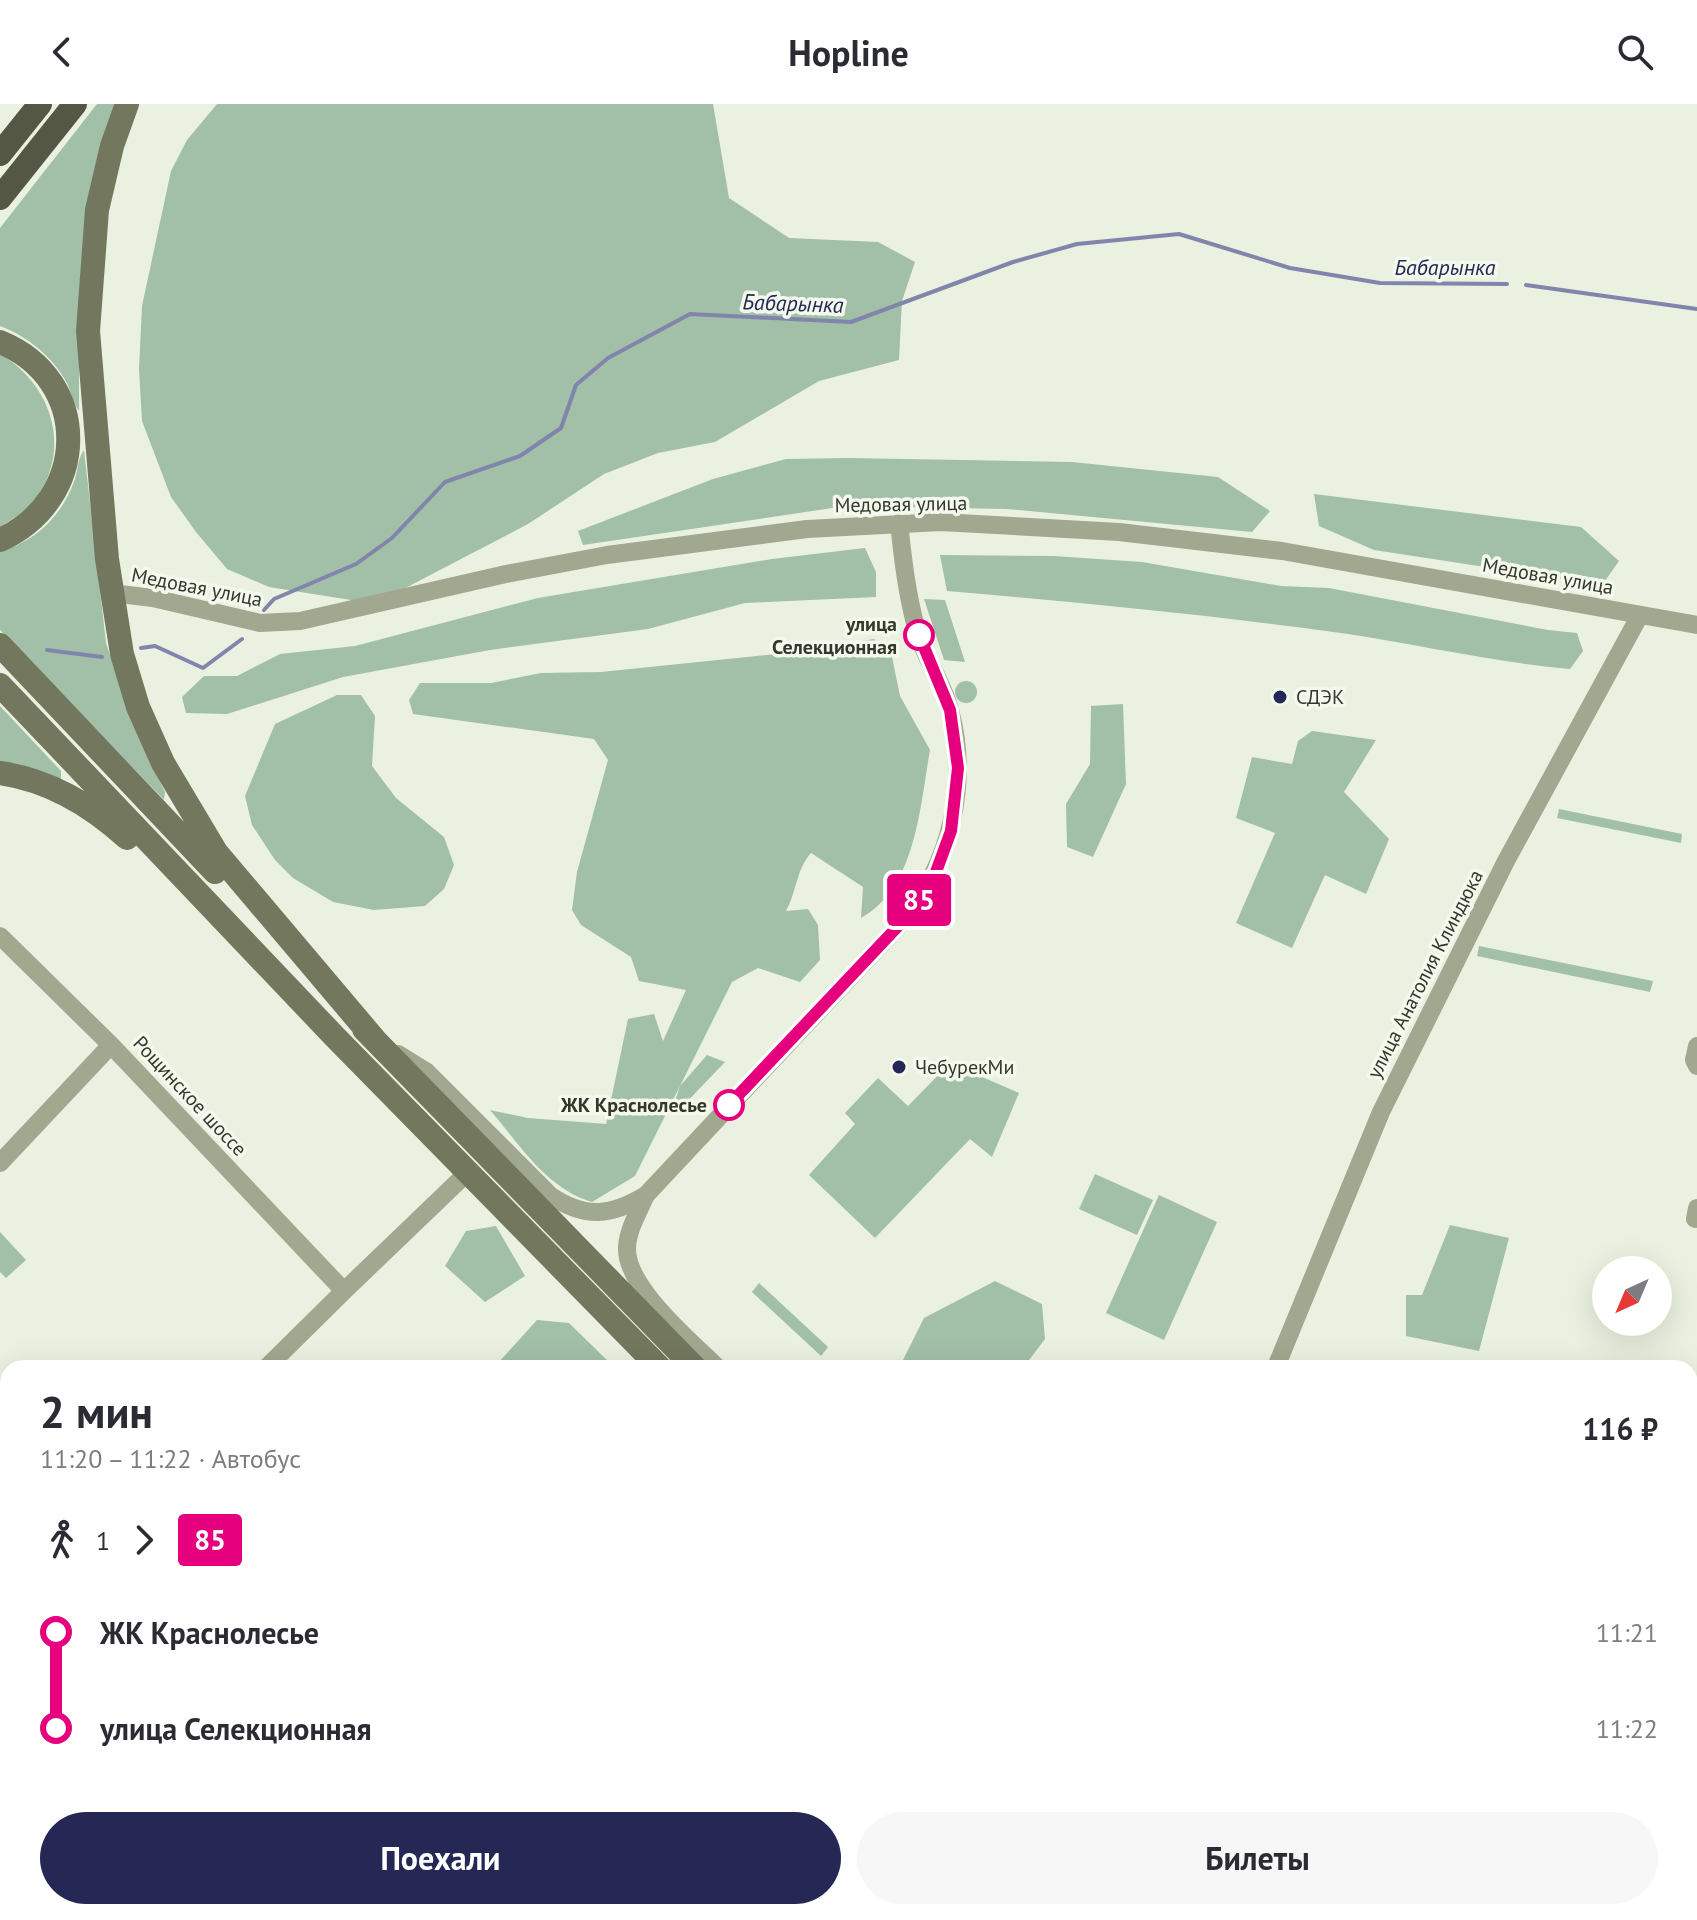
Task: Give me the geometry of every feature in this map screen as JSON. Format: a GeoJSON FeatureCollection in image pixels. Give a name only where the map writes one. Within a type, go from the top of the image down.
{"type":"FeatureCollection","features":[{"type":"Feature","properties":{"kind":"highway"},"geometry":{"type":"LineString","coordinates":[[0,154],[40,104]]}},
{"type":"Feature","properties":{"kind":"highway"},"geometry":{"type":"LineString","coordinates":[[0,198],[75,104]]}},
{"type":"Feature","properties":{"kind":"main road"},"geometry":{"type":"LineString","coordinates":[[127,104],[112,146],[97,210],[89,307],[93,413],[111,593],[122,654],[138,707],[189,809],[235,879],[294,941],[375,1040]]}},
{"type":"Feature","properties":{"kind":"main road"},"geometry":{"type":"LineString","coordinates":[[0,342],[22,354],[53,387],[66,417],[69,442],[61,480],[50,502],[26,527],[0,540]]}},
{"type":"Feature","properties":{"kind":"main road"},"geometry":{"type":"LineString","coordinates":[[0,645],[375,1040],[687,1360]]}},
{"type":"Feature","properties":{"kind":"main road"},"geometry":{"type":"LineString","coordinates":[[0,685],[335,1037],[652,1360]]}},
{"type":"Feature","properties":{"kind":"main road"},"geometry":{"type":"LineString","coordinates":[[0,773],[45,784],[92,809],[117,828],[243,956],[335,1037]]}},
{"type":"Feature","properties":{"kind":"street","name":"Медовая улица"},"geometry":{"type":"LineString","coordinates":[[111,593],[153,598],[260,623],[300,621],[506,574],[607,555],[722,538],[899,523],[1119,532],[1282,551],[1697,625]]}},
{"type":"Feature","properties":{"kind":"street"},"geometry":{"type":"LineString","coordinates":[[710,1360],[650,1298],[631,1270],[627,1249],[630,1233],[646,1195],[902,922],[936,872],[951,831],[958,768],[950,710],[919,635],[907,593],[899,523]]}},
{"type":"Feature","properties":{"kind":"street","name":"улица Анатолия Клиндюка"},"geometry":{"type":"LineString","coordinates":[[1279,1360],[1381,1112],[1517,841],[1640,615]]}},
{"type":"Feature","properties":{"kind":"street","name":"Рощинское шоссе"},"geometry":{"type":"LineString","coordinates":[[0,936],[111,1045],[344,1291]]}},
{"type":"Feature","properties":{"kind":"street"},"geometry":{"type":"LineString","coordinates":[[375,1040],[427,1072],[551,1196],[571,1209],[588,1214],[607,1214],[646,1195]]}},
{"type":"Feature","properties":{"kind":"street"},"geometry":{"type":"LineString","coordinates":[[0,1163],[111,1045]]}},
{"type":"Feature","properties":{"kind":"street"},"geometry":{"type":"LineString","coordinates":[[1697,1046],[1697,1066]]}},
{"type":"Feature","properties":{"kind":"street"},"geometry":{"type":"LineString","coordinates":[[274,1360],[468,1172]]}},
{"type":"Feature","properties":{"kind":"green space"},"geometry":{"type":"Polygon","coordinates":[[[97,104],[115,104],[79,338],[79,411],[67,383],[47,356],[0,326],[0,228],[97,104]]]}},
{"type":"Feature","properties":{"kind":"green space"},"geometry":{"type":"Polygon","coordinates":[[[217,104],[713,104],[729,198],[789,238],[878,242],[915,262],[902,301],[899,360],[819,381],[715,442],[658,453],[604,474],[528,524],[390,596],[357,601],[269,587],[227,569],[196,532],[171,497],[142,421],[139,369],[142,306],[171,171],[187,140],[217,104]]]}},
{"type":"Feature","properties":{"kind":"green space"},"geometry":{"type":"Polygon","coordinates":[[[0,354],[34,384],[52,423],[54,444],[52,465],[44,486],[27,508],[0,527],[0,354]]]}},
{"type":"Feature","properties":{"kind":"green space"},"geometry":{"type":"Polygon","coordinates":[[[84,450],[106,643],[131,720],[165,792],[164,800],[0,630],[0,552],[26,541],[55,515],[70,492],[84,450]]]}},
{"type":"Feature","properties":{"kind":"green space"},"geometry":{"type":"Polygon","coordinates":[[[786,459],[1072,462],[1218,477],[1270,511],[1252,532],[1007,509],[846,506],[583,545],[578,531],[713,479],[786,459]]]}},
{"type":"Feature","properties":{"kind":"green space"},"geometry":{"type":"Polygon","coordinates":[[[1314,494],[1581,527],[1619,561],[1602,585],[1374,550],[1319,526],[1314,494]]]}},
{"type":"Feature","properties":{"kind":"green space"},"geometry":{"type":"Polygon","coordinates":[[[865,548],[876,572],[876,597],[745,603],[648,629],[490,650],[343,677],[227,714],[186,713],[182,697],[204,676],[237,676],[280,654],[355,646],[538,598],[772,559],[865,548]]]}},
{"type":"Feature","properties":{"kind":"green space"},"geometry":{"type":"Polygon","coordinates":[[[940,555],[1054,556],[1142,562],[1281,586],[1329,588],[1577,633],[1583,651],[1570,669],[1292,626],[947,591],[940,555]]]}},
{"type":"Feature","properties":{"kind":"green space"},"geometry":{"type":"Polygon","coordinates":[[[924,599],[945,600],[965,662],[944,660],[924,599]]]}},
{"type":"Feature","properties":{"kind":"green space"},"geometry":{"type":"Polygon","coordinates":[[[874,639],[891,652],[900,696],[930,750],[912,844],[894,887],[861,918],[863,887],[811,853],[802,866],[786,911],[808,909],[818,925],[820,960],[800,982],[758,968],[732,982],[635,1176],[592,1202],[576,1196],[535,1164],[490,1110],[528,1118],[606,1124],[628,1019],[654,1014],[663,1041],[686,990],[639,981],[631,957],[581,925],[572,910],[577,872],[608,760],[594,739],[413,714],[409,700],[420,683],[491,683],[541,673],[601,672],[787,653],[874,639]]]}},
{"type":"Feature","properties":{"kind":"green space"},"geometry":{"type":"Polygon","coordinates":[[[962,681],[970,681],[977,692],[970,703],[962,703],[955,696],[955,688],[962,681]]]}},
{"type":"Feature","properties":{"kind":"green space"},"geometry":{"type":"Polygon","coordinates":[[[337,695],[361,695],[375,716],[372,766],[396,798],[444,837],[454,865],[444,889],[425,906],[374,910],[333,902],[293,878],[275,860],[252,825],[245,796],[275,724],[337,695]]]}},
{"type":"Feature","properties":{"kind":"green space"},"geometry":{"type":"Polygon","coordinates":[[[1123,704],[1126,784],[1093,857],[1067,847],[1066,804],[1090,764],[1091,706],[1123,704]]]}},
{"type":"Feature","properties":{"kind":"green space"},"geometry":{"type":"Polygon","coordinates":[[[0,706],[61,771],[61,780],[0,764],[0,706]]]}},
{"type":"Feature","properties":{"kind":"green space"},"geometry":{"type":"Polygon","coordinates":[[[1312,731],[1376,740],[1344,792],[1389,839],[1366,894],[1325,875],[1292,948],[1236,923],[1275,833],[1236,818],[1252,757],[1292,764],[1298,741],[1312,731]]]}},
{"type":"Feature","properties":{"kind":"green space"},"geometry":{"type":"Polygon","coordinates":[[[1559,809],[1682,834],[1681,843],[1557,818],[1559,809]]]}},
{"type":"Feature","properties":{"kind":"green space"},"geometry":{"type":"Polygon","coordinates":[[[1479,946],[1653,981],[1650,992],[1477,956],[1479,946]]]}},
{"type":"Feature","properties":{"kind":"green space"},"geometry":{"type":"Polygon","coordinates":[[[707,1055],[725,1062],[678,1111],[673,1107],[680,1086],[707,1055]]]}},
{"type":"Feature","properties":{"kind":"green space"},"geometry":{"type":"Polygon","coordinates":[[[950,1063],[1019,1093],[992,1157],[970,1139],[875,1238],[809,1175],[855,1124],[845,1113],[878,1078],[908,1106],[950,1063]]]}},
{"type":"Feature","properties":{"kind":"green space"},"geometry":{"type":"Polygon","coordinates":[[[1095,1174],[1153,1200],[1137,1235],[1079,1209],[1095,1174]]]}},
{"type":"Feature","properties":{"kind":"green space"},"geometry":{"type":"Polygon","coordinates":[[[1159,1195],[1217,1222],[1164,1340],[1106,1313],[1159,1195]]]}},
{"type":"Feature","properties":{"kind":"green space"},"geometry":{"type":"Polygon","coordinates":[[[1450,1225],[1509,1238],[1479,1351],[1406,1336],[1406,1295],[1422,1295],[1450,1225]]]}},
{"type":"Feature","properties":{"kind":"green space"},"geometry":{"type":"Polygon","coordinates":[[[496,1226],[525,1276],[485,1302],[445,1266],[466,1231],[496,1226]]]}},
{"type":"Feature","properties":{"kind":"green space"},"geometry":{"type":"Polygon","coordinates":[[[0,1232],[26,1260],[6,1278],[0,1272],[0,1232]]]}},
{"type":"Feature","properties":{"kind":"green space"},"geometry":{"type":"Polygon","coordinates":[[[995,1281],[1042,1304],[1045,1339],[1029,1360],[903,1360],[924,1318],[995,1281]]]}},
{"type":"Feature","properties":{"kind":"green space"},"geometry":{"type":"Polygon","coordinates":[[[759,1283],[828,1347],[821,1356],[752,1292],[759,1283]]]}},
{"type":"Feature","properties":{"kind":"green space"},"geometry":{"type":"Polygon","coordinates":[[[537,1320],[569,1323],[607,1360],[501,1360],[537,1320]]]}},
{"type":"Feature","properties":{"kind":"waterway","name":"Бабарынка"},"geometry":{"type":"LineString","coordinates":[[264,610],[274,599],[356,564],[392,538],[445,482],[520,456],[561,428],[576,385],[608,358],[690,314],[851,322],[1013,262],[1077,244],[1179,234],[1290,268],[1380,283],[1507,284]]}},
{"type":"Feature","properties":{"kind":"waterway","name":"Бабарынка"},"geometry":{"type":"LineString","coordinates":[[1526,285],[1697,309]]}},
{"type":"Feature","properties":{"kind":"waterway","name":"Бабарынка"},"geometry":{"type":"LineString","coordinates":[[141,648],[155,646],[203,668],[242,639]]}},
{"type":"Feature","properties":{"kind":"waterway","name":"Бабарынка"},"geometry":{"type":"LineString","coordinates":[[47,650],[102,657]]}},
{"type":"Feature","properties":{"kind":"bus line","name":"85"},"geometry":{"type":"LineString","coordinates":[[729,1105],[902,922],[936,872],[951,831],[958,768],[950,710],[919,635]]}},
{"type":"Feature","properties":{"kind":"place","name":"улица Селекционная"},"geometry":{"type":"Point","coordinates":[919,635]}},
{"type":"Feature","properties":{"kind":"place","name":"СДЭК"},"geometry":{"type":"Point","coordinates":[1280,697]}},
{"type":"Feature","properties":{"kind":"place","name":"ЧебурекМи"},"geometry":{"type":"Point","coordinates":[899,1067]}},
{"type":"Feature","properties":{"kind":"place","name":"ЖК Краснолесье"},"geometry":{"type":"Point","coordinates":[729,1105]}}]}
